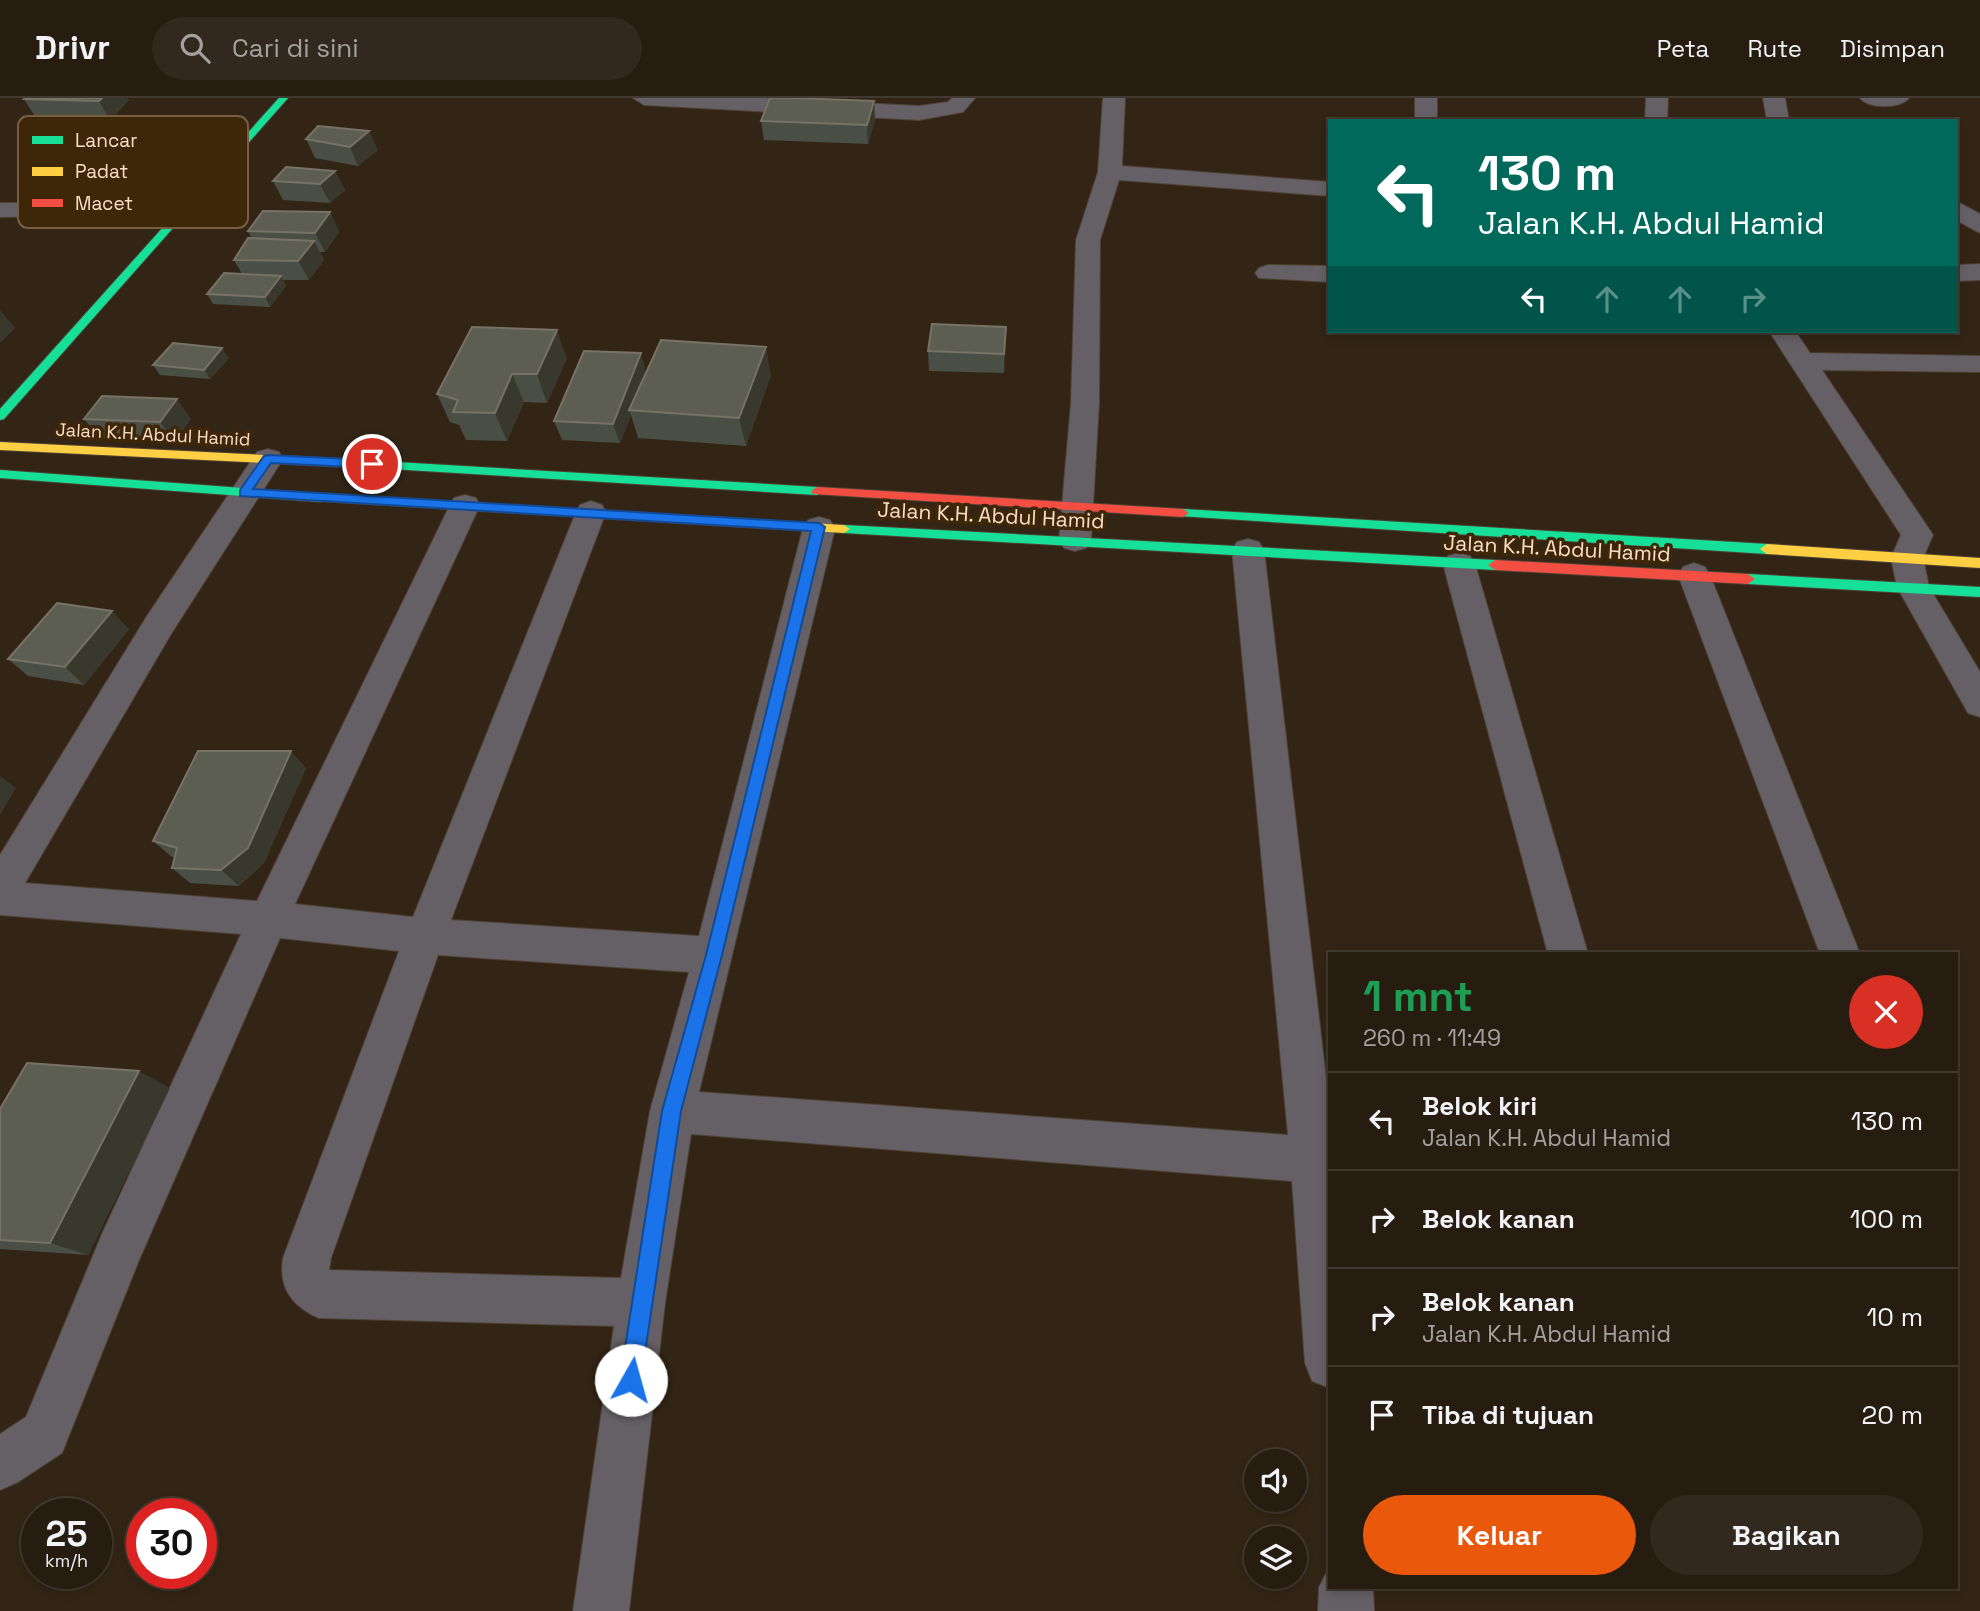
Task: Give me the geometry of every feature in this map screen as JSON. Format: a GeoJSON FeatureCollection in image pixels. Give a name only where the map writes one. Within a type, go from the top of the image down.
{"type":"FeatureCollection","features":[{"type":"Feature","properties":{"kind":"highway"},"geometry":{"type":"LineString","coordinates":[[248,137],[284,98]]}},
{"type":"Feature","properties":{"kind":"highway"},"geometry":{"type":"LineString","coordinates":[[0,416],[164,228]]}},
{"type":"Feature","properties":{"kind":"highway","name":"Jalan K.H. Abdul Hamid"},"geometry":{"type":"LineString","coordinates":[[0,446],[606,477],[1077,509],[1252,516],[1910,573],[1980,592]]}},
{"type":"Feature","properties":{"kind":"highway","name":"Jalan K.H. Abdul Hamid"},"geometry":{"type":"LineString","coordinates":[[0,474],[244,493],[1248,550],[1460,565],[1694,575],[1910,573],[1980,562]]}},
{"type":"Feature","properties":{"kind":"street"},"geometry":{"type":"LineString","coordinates":[[644,98],[919,113],[955,107],[964,98]]}},
{"type":"Feature","properties":{"kind":"street"},"geometry":{"type":"LineString","coordinates":[[1074,540],[1085,403],[1088,240],[1110,172],[1114,98]]}},
{"type":"Feature","properties":{"kind":"street"},"geometry":{"type":"LineString","coordinates":[[1426,98],[1426,119]]}},
{"type":"Feature","properties":{"kind":"street"},"geometry":{"type":"LineString","coordinates":[[1657,98],[1657,119]]}},
{"type":"Feature","properties":{"kind":"street"},"geometry":{"type":"LineString","coordinates":[[1774,98],[1778,119]]}},
{"type":"Feature","properties":{"kind":"street"},"geometry":{"type":"LineString","coordinates":[[1886,99],[1899,119]]}},
{"type":"Feature","properties":{"kind":"street"},"geometry":{"type":"LineString","coordinates":[[1110,172],[1328,189]]}},
{"type":"Feature","properties":{"kind":"street"},"geometry":{"type":"LineString","coordinates":[[0,210],[18,210]]}},
{"type":"Feature","properties":{"kind":"street"},"geometry":{"type":"LineString","coordinates":[[1958,210],[1980,226]]}},
{"type":"Feature","properties":{"kind":"street"},"geometry":{"type":"LineString","coordinates":[[1958,273],[1980,272]]}},
{"type":"Feature","properties":{"kind":"street"},"geometry":{"type":"LineString","coordinates":[[1268,273],[1328,274]]}},
{"type":"Feature","properties":{"kind":"street"},"geometry":{"type":"LineString","coordinates":[[1783,333],[1917,535],[1910,573],[1980,703]]}},
{"type":"Feature","properties":{"kind":"street"},"geometry":{"type":"LineString","coordinates":[[1804,361],[1980,364]]}},
{"type":"Feature","properties":{"kind":"street"},"geometry":{"type":"LineString","coordinates":[[0,890],[88,740],[268,459]]}},
{"type":"Feature","properties":{"kind":"street"},"geometry":{"type":"LineString","coordinates":[[0,1464],[44,1435],[119,1251],[268,919],[465,505]]}},
{"type":"Feature","properties":{"kind":"street"},"geometry":{"type":"LineString","coordinates":[[592,512],[425,936],[307,1258],[304,1275],[309,1287],[319,1294],[640,1303]]}},
{"type":"Feature","properties":{"kind":"street"},"geometry":{"type":"LineString","coordinates":[[601,1611],[640,1303],[671,1111],[714,955],[819,527]]}},
{"type":"Feature","properties":{"kind":"street"},"geometry":{"type":"LineString","coordinates":[[1248,550],[1321,1160],[1328,1318]]}},
{"type":"Feature","properties":{"kind":"street"},"geometry":{"type":"LineString","coordinates":[[1460,565],[1567,952]]}},
{"type":"Feature","properties":{"kind":"street"},"geometry":{"type":"LineString","coordinates":[[1694,575],[1839,952]]}},
{"type":"Feature","properties":{"kind":"street"},"geometry":{"type":"LineString","coordinates":[[0,898],[268,919],[425,936],[714,955]]}},
{"type":"Feature","properties":{"kind":"street"},"geometry":{"type":"LineString","coordinates":[[671,1111],[1321,1160]]}},
{"type":"Feature","properties":{"kind":"street"},"geometry":{"type":"LineString","coordinates":[[1346,1589],[1346,1611]]}},
{"type":"Feature","properties":{"kind":"building"},"geometry":{"type":"Polygon","coordinates":[[[25,98],[102,98],[99,101],[25,98]]]}},
{"type":"Feature","properties":{"kind":"building"},"geometry":{"type":"Polygon","coordinates":[[[770,98],[874,101],[867,125],[761,121],[770,98]]]}},
{"type":"Feature","properties":{"kind":"building"},"geometry":{"type":"Polygon","coordinates":[[[318,126],[369,131],[350,147],[306,139],[318,126]]]}},
{"type":"Feature","properties":{"kind":"building"},"geometry":{"type":"Polygon","coordinates":[[[286,167],[335,171],[320,184],[273,181],[286,167]]]}},
{"type":"Feature","properties":{"kind":"building"},"geometry":{"type":"Polygon","coordinates":[[[263,211],[330,212],[315,233],[248,231],[263,211]]]}},
{"type":"Feature","properties":{"kind":"building"},"geometry":{"type":"Polygon","coordinates":[[[248,238],[314,241],[298,261],[234,260],[248,238]]]}},
{"type":"Feature","properties":{"kind":"building"},"geometry":{"type":"Polygon","coordinates":[[[224,273],[281,276],[265,297],[207,294],[224,273]]]}},
{"type":"Feature","properties":{"kind":"building"},"geometry":{"type":"Polygon","coordinates":[[[932,324],[1006,327],[1004,354],[928,351],[932,324]]]}},
{"type":"Feature","properties":{"kind":"building"},"geometry":{"type":"Polygon","coordinates":[[[472,327],[557,330],[537,374],[512,374],[495,413],[453,412],[458,400],[437,394],[472,327]]]}},
{"type":"Feature","properties":{"kind":"building"},"geometry":{"type":"Polygon","coordinates":[[[661,340],[766,347],[739,418],[629,410],[661,340]]]}},
{"type":"Feature","properties":{"kind":"building"},"geometry":{"type":"Polygon","coordinates":[[[173,343],[222,348],[204,370],[153,365],[173,343]]]}},
{"type":"Feature","properties":{"kind":"building"},"geometry":{"type":"Polygon","coordinates":[[[584,351],[641,353],[613,424],[554,421],[584,351]]]}},
{"type":"Feature","properties":{"kind":"building"},"geometry":{"type":"Polygon","coordinates":[[[102,396],[177,399],[160,422],[84,419],[102,396]]]}},
{"type":"Feature","properties":{"kind":"building"},"geometry":{"type":"Polygon","coordinates":[[[57,603],[112,611],[65,667],[8,659],[57,603]]]}},
{"type":"Feature","properties":{"kind":"building"},"geometry":{"type":"Polygon","coordinates":[[[198,751],[291,751],[248,848],[221,870],[172,868],[177,848],[153,841],[198,751]]]}},
{"type":"Feature","properties":{"kind":"building"},"geometry":{"type":"Polygon","coordinates":[[[27,1063],[139,1071],[50,1243],[0,1240],[0,1109],[27,1063]]]}},
{"type":"Feature","properties":{"kind":"traffic: fast"},"geometry":{"type":"LineString","coordinates":[[248,138],[284,98]]}},
{"type":"Feature","properties":{"kind":"traffic: fast"},"geometry":{"type":"LineString","coordinates":[[0,416],[168,228]]}},
{"type":"Feature","properties":{"kind":"traffic: fast"},"geometry":{"type":"LineString","coordinates":[[345,463],[817,491]]}},
{"type":"Feature","properties":{"kind":"traffic: fast"},"geometry":{"type":"LineString","coordinates":[[0,474],[322,498]]}},
{"type":"Feature","properties":{"kind":"traffic: fast"},"geometry":{"type":"LineString","coordinates":[[1183,513],[1767,549]]}},
{"type":"Feature","properties":{"kind":"traffic: fast"},"geometry":{"type":"LineString","coordinates":[[844,529],[1495,565]]}},
{"type":"Feature","properties":{"kind":"traffic: fast"},"geometry":{"type":"LineString","coordinates":[[1748,579],[1980,592]]}},
{"type":"Feature","properties":{"kind":"traffic: slow"},"geometry":{"type":"LineString","coordinates":[[0,446],[345,463]]}},
{"type":"Feature","properties":{"kind":"traffic: slow"},"geometry":{"type":"LineString","coordinates":[[322,498],[844,529]]}},
{"type":"Feature","properties":{"kind":"traffic: slow"},"geometry":{"type":"LineString","coordinates":[[1767,549],[1980,563]]}},
{"type":"Feature","properties":{"kind":"traffic: jam"},"geometry":{"type":"LineString","coordinates":[[817,491],[1183,513]]}},
{"type":"Feature","properties":{"kind":"traffic: jam"},"geometry":{"type":"LineString","coordinates":[[1495,565],[1748,579]]}},
{"type":"Feature","properties":{"kind":"route"},"geometry":{"type":"LineString","coordinates":[[372,464],[268,459],[244,493],[819,527],[714,955],[671,1111],[640,1303],[631,1380]]}}]}
